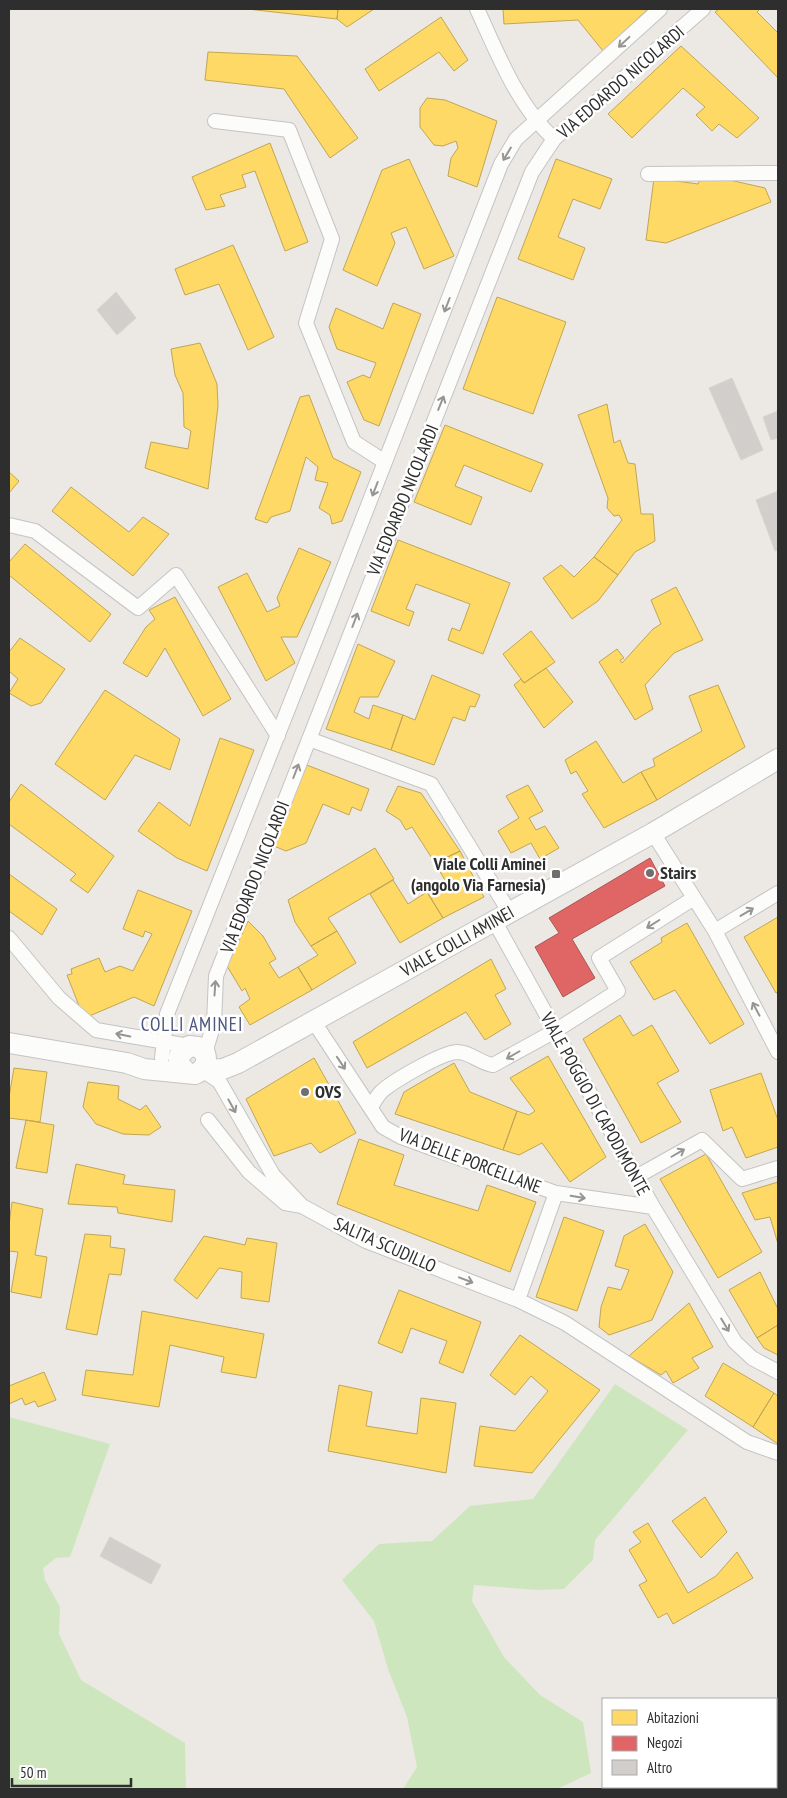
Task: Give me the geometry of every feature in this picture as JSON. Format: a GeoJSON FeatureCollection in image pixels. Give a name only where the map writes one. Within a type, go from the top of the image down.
{"type":"FeatureCollection","features":[{"type":"Feature","properties":{"kind":"main road","name":"VIALE COLLI AMINEI"},"geometry":{"type":"LineString","coordinates":[[127,1063],[184,1056],[223,1069],[238,1063],[653,833],[778,759]]}},
{"type":"Feature","properties":{"kind":"main road","name":"VIALE COLLI AMINEI"},"geometry":{"type":"LineString","coordinates":[[9,1043],[127,1063],[144,1069],[184,1056]]}},
{"type":"Feature","properties":{"kind":"street"},"geometry":{"type":"LineString","coordinates":[[477,9],[501,61],[535,122],[554,139]]}},
{"type":"Feature","properties":{"kind":"street","name":"VIA EDOARDO NICOLARDI"},"geometry":{"type":"LineString","coordinates":[[660,9],[516,139],[501,164],[278,736],[166,1014],[184,1056],[214,1023],[216,976],[532,172],[554,139],[703,9]]}},
{"type":"Feature","properties":{"kind":"street"},"geometry":{"type":"LineString","coordinates":[[215,121],[289,130],[332,239],[306,323],[354,442],[385,462]]}},
{"type":"Feature","properties":{"kind":"street"},"geometry":{"type":"LineString","coordinates":[[648,174],[778,173]]}},
{"type":"Feature","properties":{"kind":"street"},"geometry":{"type":"LineString","coordinates":[[9,525],[35,531],[138,608],[176,575],[278,736]]}},
{"type":"Feature","properties":{"kind":"street","name":"VIALE POGGIO DI CAPODIMONTE"},"geometry":{"type":"LineString","coordinates":[[309,739],[432,784],[502,917],[555,1030],[653,1207],[735,1342],[752,1358],[778,1372]]}},
{"type":"Feature","properties":{"kind":"street"},"geometry":{"type":"LineString","coordinates":[[653,833],[715,931],[778,1052]]}},
{"type":"Feature","properties":{"kind":"street"},"geometry":{"type":"LineString","coordinates":[[715,931],[778,893]]}},
{"type":"Feature","properties":{"kind":"street"},"geometry":{"type":"LineString","coordinates":[[371,1107],[382,1091],[443,1054],[458,1052],[472,1055],[486,1064],[493,1065],[618,991],[599,958],[694,898]]}},
{"type":"Feature","properties":{"kind":"street"},"geometry":{"type":"LineString","coordinates":[[9,938],[59,998],[96,1030],[184,1056]]}},
{"type":"Feature","properties":{"kind":"street","name":"VIA DELLE PORCELLANE"},"geometry":{"type":"LineString","coordinates":[[314,1022],[371,1107],[376,1120],[383,1127],[401,1137],[556,1193],[653,1207]]}},
{"type":"Feature","properties":{"kind":"street","name":"SALITA SCUDILLO"},"geometry":{"type":"LineString","coordinates":[[184,1056],[219,1081],[273,1175],[302,1206],[366,1241],[518,1300],[565,1323],[747,1442],[778,1453]]}},
{"type":"Feature","properties":{"kind":"street"},"geometry":{"type":"LineString","coordinates":[[208,1120],[249,1172],[285,1203],[302,1206]]}},
{"type":"Feature","properties":{"kind":"street"},"geometry":{"type":"LineString","coordinates":[[636,1177],[702,1140],[742,1179],[778,1168]]}},
{"type":"Feature","properties":{"kind":"street"},"geometry":{"type":"LineString","coordinates":[[518,1300],[556,1193]]}},
{"type":"Feature","properties":{"kind":"green space"},"geometry":{"type":"Polygon","coordinates":[[[615,1384],[688,1430],[595,1540],[593,1560],[564,1589],[538,1590],[474,1585],[472,1601],[504,1657],[540,1695],[583,1722],[591,1773],[557,1789],[403,1789],[417,1767],[407,1717],[388,1669],[374,1621],[342,1580],[379,1544],[432,1541],[470,1506],[533,1499],[615,1384]]]}},
{"type":"Feature","properties":{"kind":"green space"},"geometry":{"type":"Polygon","coordinates":[[[9,1417],[110,1444],[70,1557],[56,1558],[43,1568],[45,1580],[60,1607],[59,1634],[81,1680],[185,1743],[186,1789],[9,1789],[9,1417]]]}},
{"type":"Feature","properties":{"kind":"building: Abitazioni"},"geometry":{"type":"Polygon","coordinates":[[[247,9],[338,9],[337,19],[247,9]]]}},
{"type":"Feature","properties":{"kind":"building: Abitazioni"},"geometry":{"type":"Polygon","coordinates":[[[338,9],[374,9],[347,27],[337,19],[338,9]]]}},
{"type":"Feature","properties":{"kind":"building: Abitazioni"},"geometry":{"type":"Polygon","coordinates":[[[503,9],[648,9],[603,51],[578,20],[504,24],[503,9]]]}},
{"type":"Feature","properties":{"kind":"building: Abitazioni"},"geometry":{"type":"Polygon","coordinates":[[[719,9],[760,9],[757,12],[778,33],[778,78],[715,12],[719,9]]]}},
{"type":"Feature","properties":{"kind":"building: Abitazioni"},"geometry":{"type":"Polygon","coordinates":[[[441,17],[468,60],[454,71],[439,52],[379,91],[365,69],[441,17]]]}},
{"type":"Feature","properties":{"kind":"building: Abitazioni"},"geometry":{"type":"Polygon","coordinates":[[[681,46],[759,118],[737,138],[719,124],[712,131],[696,115],[705,107],[683,88],[632,138],[608,114],[681,46]]]}},
{"type":"Feature","properties":{"kind":"building: Abitazioni"},"geometry":{"type":"Polygon","coordinates":[[[208,52],[297,56],[358,138],[330,158],[284,89],[205,80],[208,52]]]}},
{"type":"Feature","properties":{"kind":"building: Abitazioni"},"geometry":{"type":"Polygon","coordinates":[[[427,98],[445,100],[497,121],[477,187],[448,176],[451,158],[458,148],[456,141],[443,146],[434,145],[420,127],[420,108],[427,98]]]}},
{"type":"Feature","properties":{"kind":"building: Abitazioni"},"geometry":{"type":"Polygon","coordinates":[[[270,143],[308,242],[285,251],[255,171],[242,175],[246,187],[220,195],[225,206],[206,210],[192,177],[270,143]]]}},
{"type":"Feature","properties":{"kind":"building: Abitazioni"},"geometry":{"type":"Polygon","coordinates":[[[409,159],[454,256],[424,269],[406,227],[391,233],[395,243],[377,286],[343,270],[382,170],[409,159]]]}},
{"type":"Feature","properties":{"kind":"building: Abitazioni"},"geometry":{"type":"Polygon","coordinates":[[[556,159],[612,179],[600,209],[573,199],[558,237],[585,248],[573,280],[518,259],[556,159]]]}},
{"type":"Feature","properties":{"kind":"building: Abitazioni"},"geometry":{"type":"Polygon","coordinates":[[[703,174],[765,188],[771,202],[666,243],[646,240],[654,178],[698,184],[703,174]]]}},
{"type":"Feature","properties":{"kind":"building: Abitazioni"},"geometry":{"type":"Polygon","coordinates":[[[233,245],[274,337],[248,350],[219,284],[185,295],[175,269],[233,245]]]}},
{"type":"Feature","properties":{"kind":"building: Abitazioni"},"geometry":{"type":"Polygon","coordinates":[[[497,297],[566,322],[533,414],[463,389],[497,297]]]}},
{"type":"Feature","properties":{"kind":"building: Abitazioni"},"geometry":{"type":"Polygon","coordinates":[[[393,303],[421,314],[379,426],[364,420],[347,382],[363,375],[370,378],[376,363],[337,349],[329,327],[336,308],[383,329],[393,303]]]}},
{"type":"Feature","properties":{"kind":"building: Abitazioni"},"geometry":{"type":"Polygon","coordinates":[[[200,343],[217,384],[218,406],[208,489],[145,468],[151,442],[188,449],[191,431],[184,427],[183,393],[175,375],[171,349],[200,343]]]}},
{"type":"Feature","properties":{"kind":"building: Abitazioni"},"geometry":{"type":"Polygon","coordinates":[[[309,395],[333,458],[361,472],[342,521],[332,524],[330,515],[319,508],[328,483],[315,480],[318,467],[306,457],[290,511],[271,517],[267,523],[255,519],[300,397],[309,395]]]}},
{"type":"Feature","properties":{"kind":"building: Abitazioni"},"geometry":{"type":"Polygon","coordinates":[[[607,404],[614,443],[620,440],[628,463],[635,464],[641,514],[653,514],[655,541],[635,552],[618,575],[594,557],[622,520],[619,515],[614,516],[607,508],[608,498],[578,415],[607,404]]]}},
{"type":"Feature","properties":{"kind":"building: Abitazioni"},"geometry":{"type":"Polygon","coordinates":[[[445,425],[543,464],[531,492],[464,465],[455,486],[482,497],[471,525],[414,502],[445,425]]]}},
{"type":"Feature","properties":{"kind":"building: Abitazioni"},"geometry":{"type":"Polygon","coordinates":[[[9,472],[19,481],[9,493],[9,472]]]}},
{"type":"Feature","properties":{"kind":"building: Abitazioni"},"geometry":{"type":"Polygon","coordinates":[[[71,487],[129,532],[143,517],[169,534],[133,576],[52,511],[71,487]]]}},
{"type":"Feature","properties":{"kind":"building: Abitazioni"},"geometry":{"type":"Polygon","coordinates":[[[398,540],[510,583],[483,654],[448,640],[452,628],[460,631],[470,604],[416,584],[406,609],[414,612],[409,626],[371,611],[398,540]]]}},
{"type":"Feature","properties":{"kind":"building: Abitazioni"},"geometry":{"type":"Polygon","coordinates":[[[25,544],[111,614],[90,642],[9,575],[9,562],[25,544]]]}},
{"type":"Feature","properties":{"kind":"building: Abitazioni"},"geometry":{"type":"Polygon","coordinates":[[[299,548],[331,562],[297,637],[281,637],[295,663],[266,681],[218,587],[247,573],[267,612],[280,606],[277,598],[299,548]]]}},
{"type":"Feature","properties":{"kind":"building: Abitazioni"},"geometry":{"type":"Polygon","coordinates":[[[594,557],[618,575],[598,601],[572,619],[543,578],[561,565],[574,577],[594,557]]]}},
{"type":"Feature","properties":{"kind":"building: Abitazioni"},"geometry":{"type":"Polygon","coordinates":[[[676,587],[703,640],[674,653],[645,685],[653,709],[635,720],[599,662],[617,649],[624,658],[620,660],[622,663],[653,629],[661,624],[651,600],[676,587]]]}},
{"type":"Feature","properties":{"kind":"building: Abitazioni"},"geometry":{"type":"Polygon","coordinates":[[[175,597],[231,699],[203,716],[165,648],[147,677],[123,663],[146,627],[155,619],[149,610],[175,597]]]}},
{"type":"Feature","properties":{"kind":"building: Abitazioni"},"geometry":{"type":"Polygon","coordinates":[[[531,631],[555,662],[524,683],[503,654],[531,631]]]}},
{"type":"Feature","properties":{"kind":"building: Abitazioni"},"geometry":{"type":"Polygon","coordinates":[[[20,638],[65,669],[41,703],[31,706],[9,693],[18,679],[9,671],[9,652],[20,638]]]}},
{"type":"Feature","properties":{"kind":"building: Abitazioni"},"geometry":{"type":"Polygon","coordinates":[[[358,644],[395,661],[378,697],[360,697],[354,712],[369,719],[373,705],[403,715],[391,750],[326,729],[358,644]]]}},
{"type":"Feature","properties":{"kind":"building: Abitazioni"},"geometry":{"type":"Polygon","coordinates":[[[546,668],[573,702],[544,728],[514,685],[521,679],[524,683],[546,668]]]}},
{"type":"Feature","properties":{"kind":"building: Abitazioni"},"geometry":{"type":"Polygon","coordinates":[[[432,675],[480,695],[475,707],[470,706],[465,721],[453,717],[434,765],[391,750],[403,715],[415,720],[432,675]]]}},
{"type":"Feature","properties":{"kind":"building: Abitazioni"},"geometry":{"type":"Polygon","coordinates":[[[718,685],[745,747],[657,800],[641,772],[655,766],[653,759],[702,731],[689,696],[718,685]]]}},
{"type":"Feature","properties":{"kind":"building: Abitazioni"},"geometry":{"type":"Polygon","coordinates":[[[105,690],[180,739],[170,770],[135,755],[105,800],[55,764],[105,690]]]}},
{"type":"Feature","properties":{"kind":"building: Abitazioni"},"geometry":{"type":"Polygon","coordinates":[[[220,738],[254,750],[207,871],[177,858],[138,831],[159,802],[190,826],[220,738]]]}},
{"type":"Feature","properties":{"kind":"building: Abitazioni"},"geometry":{"type":"Polygon","coordinates":[[[596,741],[623,783],[641,772],[657,800],[604,828],[582,794],[588,791],[576,771],[571,774],[565,760],[596,741]]]}},
{"type":"Feature","properties":{"kind":"building: Abitazioni"},"geometry":{"type":"Polygon","coordinates":[[[304,764],[369,789],[361,811],[352,807],[349,815],[323,804],[306,843],[286,851],[274,846],[304,764]]]}},
{"type":"Feature","properties":{"kind":"building: Abitazioni"},"geometry":{"type":"Polygon","coordinates":[[[21,784],[114,856],[88,893],[70,880],[76,874],[9,824],[9,802],[21,784]]]}},
{"type":"Feature","properties":{"kind":"building: Abitazioni"},"geometry":{"type":"Polygon","coordinates":[[[528,785],[543,811],[529,818],[536,830],[545,826],[559,848],[540,859],[531,843],[511,853],[498,831],[519,818],[506,796],[528,785]]]}},
{"type":"Feature","properties":{"kind":"building: Abitazioni"},"geometry":{"type":"Polygon","coordinates":[[[398,786],[421,793],[460,851],[435,863],[412,827],[406,830],[400,820],[386,811],[398,786]]]}},
{"type":"Feature","properties":{"kind":"building: Abitazioni"},"geometry":{"type":"Polygon","coordinates":[[[375,848],[394,879],[328,918],[337,931],[311,946],[295,922],[288,900],[375,848]]]}},
{"type":"Feature","properties":{"kind":"building: Abitazioni"},"geometry":{"type":"Polygon","coordinates":[[[460,851],[484,897],[443,918],[427,892],[446,882],[435,863],[460,851]]]}},
{"type":"Feature","properties":{"kind":"building: Abitazioni"},"geometry":{"type":"Polygon","coordinates":[[[9,874],[57,909],[42,935],[9,911],[9,874]]]}},
{"type":"Feature","properties":{"kind":"building: Abitazioni"},"geometry":{"type":"Polygon","coordinates":[[[393,880],[408,904],[427,892],[443,918],[400,943],[370,894],[393,880]]]}},
{"type":"Feature","properties":{"kind":"building: Abitazioni"},"geometry":{"type":"Polygon","coordinates":[[[138,890],[192,911],[154,1006],[134,997],[87,1017],[81,1011],[67,975],[72,974],[71,969],[99,958],[105,972],[120,966],[133,971],[152,934],[145,931],[143,937],[123,929],[138,890]]]}},
{"type":"Feature","properties":{"kind":"building: Abitazioni"},"geometry":{"type":"Polygon","coordinates":[[[778,917],[778,992],[776,993],[744,937],[778,917]]]}},
{"type":"Feature","properties":{"kind":"building: Abitazioni"},"geometry":{"type":"Polygon","coordinates":[[[248,921],[263,936],[276,959],[269,963],[279,978],[298,967],[312,990],[250,1025],[239,1007],[250,999],[245,988],[242,991],[227,966],[248,921]]]}},
{"type":"Feature","properties":{"kind":"building: Abitazioni"},"geometry":{"type":"Polygon","coordinates":[[[687,923],[744,1024],[710,1044],[675,990],[654,1000],[630,962],[662,942],[661,938],[687,923]]]}},
{"type":"Feature","properties":{"kind":"building: Abitazioni"},"geometry":{"type":"Polygon","coordinates":[[[337,931],[356,963],[312,990],[298,967],[318,955],[311,946],[337,931]]]}},
{"type":"Feature","properties":{"kind":"building: Abitazioni"},"geometry":{"type":"Polygon","coordinates":[[[491,959],[506,989],[495,995],[511,1024],[485,1040],[466,1012],[367,1068],[353,1042],[491,959]]]}},
{"type":"Feature","properties":{"kind":"building: Abitazioni"},"geometry":{"type":"Polygon","coordinates":[[[620,1015],[633,1036],[652,1025],[679,1071],[657,1083],[681,1122],[641,1143],[583,1039],[620,1015]]]}},
{"type":"Feature","properties":{"kind":"building: Abitazioni"},"geometry":{"type":"Polygon","coordinates":[[[548,1056],[606,1157],[570,1182],[542,1143],[519,1155],[503,1150],[517,1111],[529,1115],[535,1111],[510,1078],[548,1056]]]}},
{"type":"Feature","properties":{"kind":"building: Abitazioni"},"geometry":{"type":"Polygon","coordinates":[[[314,1058],[356,1133],[320,1153],[311,1143],[274,1156],[246,1099],[314,1058]]]}},
{"type":"Feature","properties":{"kind":"building: Abitazioni"},"geometry":{"type":"Polygon","coordinates":[[[454,1063],[470,1092],[517,1111],[503,1150],[395,1114],[404,1092],[454,1063]]]}},
{"type":"Feature","properties":{"kind":"building: Abitazioni"},"geometry":{"type":"Polygon","coordinates":[[[14,1068],[47,1072],[40,1122],[9,1118],[9,1097],[14,1068]]]}},
{"type":"Feature","properties":{"kind":"building: Abitazioni"},"geometry":{"type":"Polygon","coordinates":[[[761,1073],[778,1120],[778,1147],[746,1158],[732,1127],[723,1131],[710,1090],[761,1073]]]}},
{"type":"Feature","properties":{"kind":"building: Abitazioni"},"geometry":{"type":"Polygon","coordinates":[[[88,1082],[119,1086],[118,1099],[140,1110],[146,1105],[161,1127],[149,1135],[123,1134],[96,1124],[83,1107],[88,1082]]]}},
{"type":"Feature","properties":{"kind":"building: Abitazioni"},"geometry":{"type":"Polygon","coordinates":[[[26,1120],[54,1125],[47,1173],[16,1168],[26,1120]]]}},
{"type":"Feature","properties":{"kind":"building: Abitazioni"},"geometry":{"type":"Polygon","coordinates":[[[359,1139],[404,1155],[394,1185],[478,1211],[487,1185],[536,1202],[510,1272],[337,1204],[359,1139]]]}},
{"type":"Feature","properties":{"kind":"building: Abitazioni"},"geometry":{"type":"Polygon","coordinates":[[[706,1154],[762,1252],[718,1278],[660,1179],[706,1154]]]}},
{"type":"Feature","properties":{"kind":"building: Abitazioni"},"geometry":{"type":"Polygon","coordinates":[[[76,1164],[125,1175],[123,1184],[175,1190],[172,1222],[118,1213],[117,1207],[68,1204],[76,1164]]]}},
{"type":"Feature","properties":{"kind":"building: Abitazioni"},"geometry":{"type":"Polygon","coordinates":[[[778,1182],[778,1244],[770,1217],[755,1220],[742,1193],[778,1182]]]}},
{"type":"Feature","properties":{"kind":"building: Abitazioni"},"geometry":{"type":"Polygon","coordinates":[[[12,1202],[43,1209],[35,1255],[47,1257],[41,1298],[11,1292],[18,1252],[9,1251],[9,1225],[12,1202]]]}},
{"type":"Feature","properties":{"kind":"building: Abitazioni"},"geometry":{"type":"Polygon","coordinates":[[[564,1217],[604,1231],[577,1311],[536,1297],[564,1217]]]}},
{"type":"Feature","properties":{"kind":"building: Abitazioni"},"geometry":{"type":"Polygon","coordinates":[[[645,1224],[673,1272],[652,1320],[609,1335],[599,1327],[601,1307],[608,1287],[621,1290],[629,1270],[615,1266],[624,1236],[645,1224]]]}},
{"type":"Feature","properties":{"kind":"building: Abitazioni"},"geometry":{"type":"Polygon","coordinates":[[[85,1234],[111,1236],[110,1247],[125,1249],[121,1275],[109,1274],[97,1335],[66,1329],[85,1234]]]}},
{"type":"Feature","properties":{"kind":"building: Abitazioni"},"geometry":{"type":"Polygon","coordinates":[[[204,1236],[245,1245],[247,1238],[277,1243],[269,1302],[241,1298],[242,1272],[219,1268],[197,1299],[174,1280],[204,1236]]]}},
{"type":"Feature","properties":{"kind":"building: Abitazioni"},"geometry":{"type":"Polygon","coordinates":[[[760,1272],[778,1309],[778,1325],[757,1338],[729,1290],[760,1272]]]}},
{"type":"Feature","properties":{"kind":"building: Abitazioni"},"geometry":{"type":"Polygon","coordinates":[[[399,1290],[481,1322],[463,1373],[439,1363],[447,1341],[411,1328],[402,1353],[378,1343],[399,1290]]]}},
{"type":"Feature","properties":{"kind":"building: Abitazioni"},"geometry":{"type":"Polygon","coordinates":[[[689,1303],[713,1347],[692,1358],[699,1368],[673,1383],[666,1371],[661,1375],[629,1356],[689,1303]]]}},
{"type":"Feature","properties":{"kind":"building: Abitazioni"},"geometry":{"type":"Polygon","coordinates":[[[142,1311],[264,1334],[256,1378],[221,1372],[224,1357],[170,1345],[159,1407],[82,1395],[86,1370],[133,1375],[142,1311]]]}},
{"type":"Feature","properties":{"kind":"building: Abitazioni"},"geometry":{"type":"Polygon","coordinates":[[[778,1325],[778,1355],[764,1348],[757,1338],[778,1325]]]}},
{"type":"Feature","properties":{"kind":"building: Abitazioni"},"geometry":{"type":"Polygon","coordinates":[[[520,1335],[600,1390],[532,1473],[474,1466],[480,1426],[515,1431],[548,1391],[531,1376],[515,1395],[490,1375],[520,1335]]]}},
{"type":"Feature","properties":{"kind":"building: Abitazioni"},"geometry":{"type":"Polygon","coordinates":[[[723,1363],[774,1393],[753,1427],[705,1396],[723,1363]]]}},
{"type":"Feature","properties":{"kind":"building: Abitazioni"},"geometry":{"type":"Polygon","coordinates":[[[44,1372],[56,1400],[38,1407],[35,1401],[25,1405],[22,1398],[9,1404],[9,1386],[44,1372]]]}},
{"type":"Feature","properties":{"kind":"building: Abitazioni"},"geometry":{"type":"Polygon","coordinates":[[[339,1385],[372,1392],[366,1426],[417,1434],[421,1398],[456,1403],[446,1473],[328,1451],[339,1385]]]}},
{"type":"Feature","properties":{"kind":"building: Abitazioni"},"geometry":{"type":"Polygon","coordinates":[[[774,1393],[778,1396],[778,1444],[753,1427],[774,1393]]]}},
{"type":"Feature","properties":{"kind":"building: Abitazioni"},"geometry":{"type":"Polygon","coordinates":[[[705,1497],[727,1532],[701,1558],[672,1521],[705,1497]]]}},
{"type":"Feature","properties":{"kind":"building: Abitazioni"},"geometry":{"type":"Polygon","coordinates":[[[648,1523],[688,1593],[716,1576],[737,1552],[753,1578],[673,1624],[667,1613],[658,1618],[639,1585],[647,1581],[629,1550],[641,1542],[633,1532],[648,1523]]]}},
{"type":"Feature","properties":{"kind":"building: Negozi"},"geometry":{"type":"Polygon","coordinates":[[[650,858],[665,886],[572,939],[595,978],[563,997],[535,947],[559,933],[549,918],[650,858]]]}},
{"type":"Feature","properties":{"kind":"building: Altro"},"geometry":{"type":"Polygon","coordinates":[[[116,292],[136,318],[117,335],[97,310],[116,292]]]}},
{"type":"Feature","properties":{"kind":"building: Altro"},"geometry":{"type":"Polygon","coordinates":[[[732,378],[763,450],[741,460],[709,388],[732,378]]]}},
{"type":"Feature","properties":{"kind":"building: Altro"},"geometry":{"type":"Polygon","coordinates":[[[778,411],[778,438],[771,440],[763,417],[778,411]]]}},
{"type":"Feature","properties":{"kind":"building: Altro"},"geometry":{"type":"Polygon","coordinates":[[[778,491],[778,550],[775,551],[756,500],[778,491]]]}},
{"type":"Feature","properties":{"kind":"building: Altro"},"geometry":{"type":"Polygon","coordinates":[[[110,1537],[161,1565],[151,1584],[100,1556],[110,1537]]]}},
{"type":"Feature","properties":{"kind":"building: Altro"},"geometry":{"type":"Polygon","coordinates":[[[708,1788],[729,1789],[709,1789],[708,1788]]]}},
{"type":"Feature","properties":{"kind":"place","name":"Stairs"},"geometry":{"type":"Point","coordinates":[650,873]}},
{"type":"Feature","properties":{"kind":"place","name":"Viale Colli Aminei (angolo Via Farnesia)"},"geometry":{"type":"Point","coordinates":[556,874]}},
{"type":"Feature","properties":{"kind":"place","name":"OVS"},"geometry":{"type":"Point","coordinates":[305,1092]}},
{"type":"Feature","properties":{"kind":"district","name":"COLLI AMINEI"},"geometry":{"type":"Point","coordinates":[192,1024]}}]}
